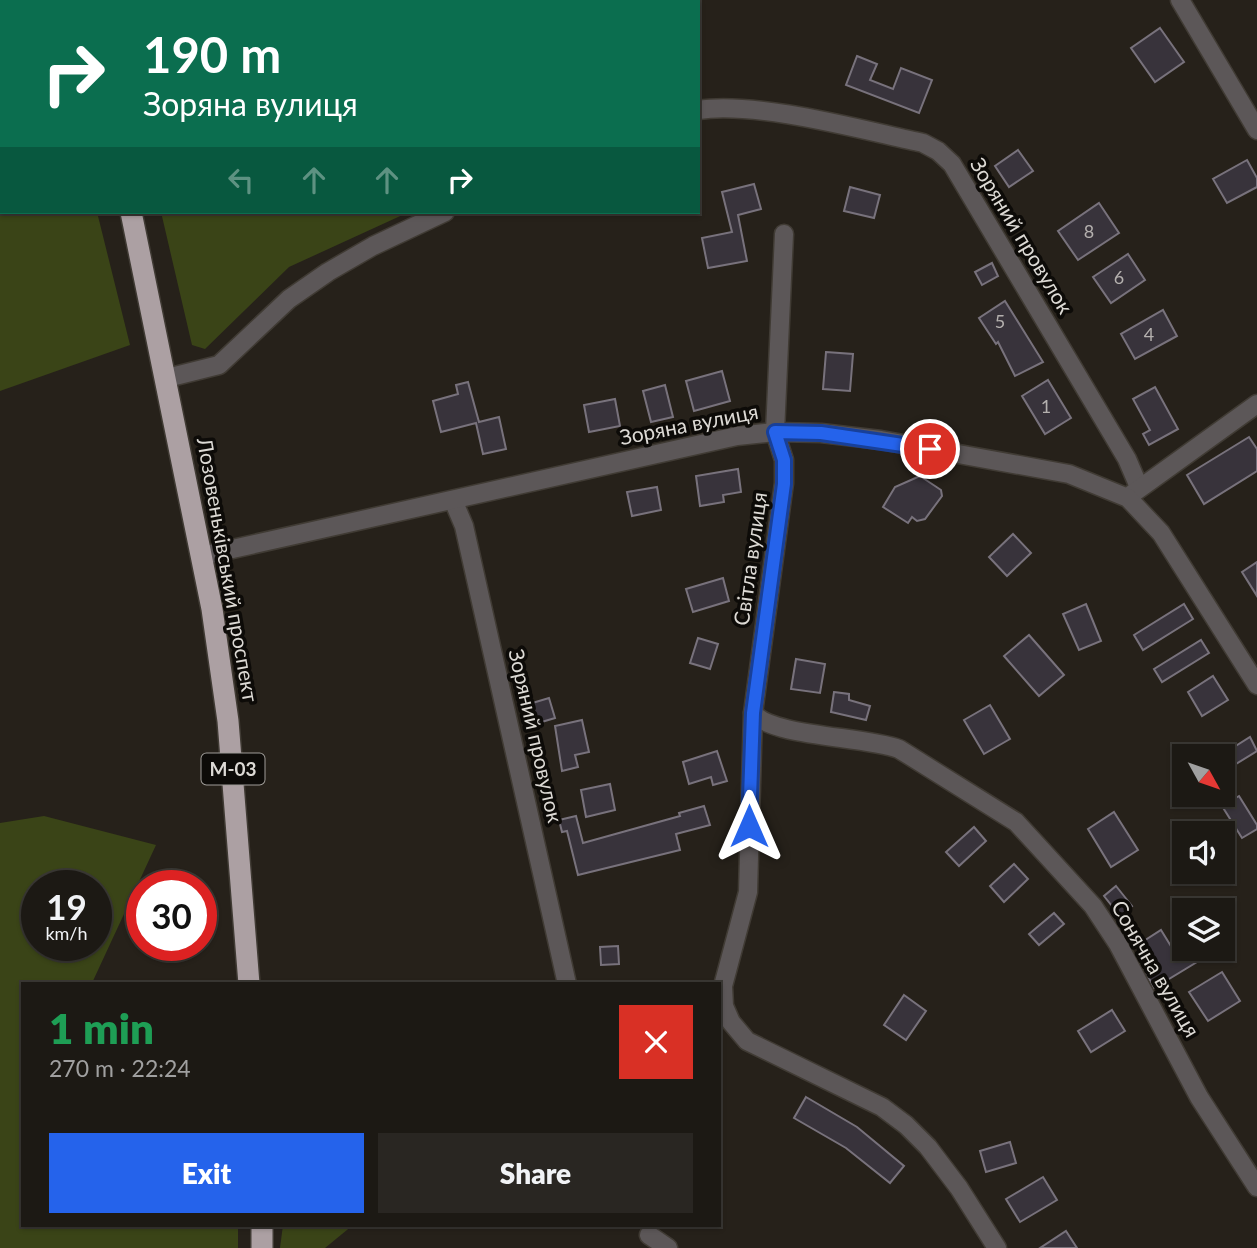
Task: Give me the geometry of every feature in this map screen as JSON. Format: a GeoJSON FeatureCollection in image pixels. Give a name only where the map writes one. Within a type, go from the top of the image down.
{"type":"FeatureCollection","features":[{"type":"Feature","properties":{"kind":"highway","name":"Лозовеньківський проспект"},"geometry":{"type":"LineString","coordinates":[[131,214],[212,609],[228,721],[249,982]]}},
{"type":"Feature","properties":{"kind":"highway"},"geometry":{"type":"LineString","coordinates":[[262,1227],[262,1248]]}},
{"type":"Feature","properties":{"kind":"street"},"geometry":{"type":"LineString","coordinates":[[1180,0],[1257,130]]}},
{"type":"Feature","properties":{"kind":"street","name":"Зоряний провулок"},"geometry":{"type":"LineString","coordinates":[[700,110],[740,109],[817,122],[923,143],[939,151],[952,164],[1127,458],[1133,493]]}},
{"type":"Feature","properties":{"kind":"street"},"geometry":{"type":"LineString","coordinates":[[167,378],[219,365],[289,299],[328,272],[373,246],[441,214]]}},
{"type":"Feature","properties":{"kind":"street","name":"Світла вулиця"},"geometry":{"type":"LineString","coordinates":[[784,234],[775,432],[784,460],[784,484],[753,713],[748,892],[723,986],[724,1006],[730,1022],[747,1041],[883,1107],[906,1125],[928,1147],[960,1188],[997,1248]]}},
{"type":"Feature","properties":{"kind":"street"},"geometry":{"type":"LineString","coordinates":[[1133,493],[1257,404]]}},
{"type":"Feature","properties":{"kind":"street","name":"Зоряна вулиця"},"geometry":{"type":"LineString","coordinates":[[201,556],[696,445],[775,432],[857,437],[1011,461],[1069,474],[1133,493],[1257,685]]}},
{"type":"Feature","properties":{"kind":"street","name":"Зоряний провулок"},"geometry":{"type":"LineString","coordinates":[[453,500],[464,526],[567,982]]}},
{"type":"Feature","properties":{"kind":"street","name":"Сонячна вулиця"},"geometry":{"type":"LineString","coordinates":[[753,713],[768,726],[880,742],[899,749],[1016,822],[1093,906],[1118,944],[1199,1097],[1257,1187]]}},
{"type":"Feature","properties":{"kind":"street"},"geometry":{"type":"LineString","coordinates":[[649,1235],[667,1248]]}},
{"type":"Feature","properties":{"kind":"green space"},"geometry":{"type":"Polygon","coordinates":[[[0,214],[97,214],[130,345],[0,391],[0,214]]]}},
{"type":"Feature","properties":{"kind":"green space"},"geometry":{"type":"Polygon","coordinates":[[[161,214],[405,214],[289,267],[205,349],[192,345],[161,214]]]}},
{"type":"Feature","properties":{"kind":"green space"},"geometry":{"type":"Polygon","coordinates":[[[44,816],[156,845],[144,870],[126,870],[126,910],[112,940],[112,870],[21,870],[21,961],[102,961],[92,982],[21,982],[21,1227],[238,1227],[238,1248],[0,1248],[0,823],[44,816]]]}},
{"type":"Feature","properties":{"kind":"green space"},"geometry":{"type":"Polygon","coordinates":[[[283,1227],[351,1227],[325,1248],[280,1248],[283,1227]]]}},
{"type":"Feature","properties":{"kind":"building"},"geometry":{"type":"Polygon","coordinates":[[[1160,28],[1184,62],[1155,82],[1131,48],[1160,28]]]}},
{"type":"Feature","properties":{"kind":"building"},"geometry":{"type":"Polygon","coordinates":[[[857,56],[877,64],[870,80],[893,89],[901,68],[932,80],[919,113],[846,85],[857,56]]]}},
{"type":"Feature","properties":{"kind":"building"},"geometry":{"type":"Polygon","coordinates":[[[1018,150],[1033,171],[1009,187],[995,166],[1018,150]]]}},
{"type":"Feature","properties":{"kind":"building"},"geometry":{"type":"Polygon","coordinates":[[[1247,160],[1257,178],[1257,187],[1227,203],[1213,179],[1247,160]]]}},
{"type":"Feature","properties":{"kind":"building"},"geometry":{"type":"Polygon","coordinates":[[[754,184],[761,209],[738,215],[747,261],[708,268],[702,238],[732,232],[722,192],[754,184]]]}},
{"type":"Feature","properties":{"kind":"building"},"geometry":{"type":"Polygon","coordinates":[[[850,187],[880,195],[874,218],[844,211],[850,187]]]}},
{"type":"Feature","properties":{"kind":"building"},"geometry":{"type":"Polygon","coordinates":[[[1099,203],[1119,233],[1078,260],[1058,231],[1099,203]]]}},
{"type":"Feature","properties":{"kind":"building"},"geometry":{"type":"Polygon","coordinates":[[[1128,254],[1145,280],[1111,303],[1093,277],[1128,254]]]}},
{"type":"Feature","properties":{"kind":"building"},"geometry":{"type":"Polygon","coordinates":[[[992,263],[998,276],[982,285],[975,272],[992,263]]]}},
{"type":"Feature","properties":{"kind":"building"},"geometry":{"type":"Polygon","coordinates":[[[1005,301],[1043,362],[1015,376],[998,342],[996,344],[979,318],[1005,301]]]}},
{"type":"Feature","properties":{"kind":"building"},"geometry":{"type":"Polygon","coordinates":[[[1163,310],[1177,336],[1135,359],[1121,334],[1163,310]]]}},
{"type":"Feature","properties":{"kind":"building"},"geometry":{"type":"Polygon","coordinates":[[[826,352],[853,354],[850,391],[823,389],[826,352]]]}},
{"type":"Feature","properties":{"kind":"building"},"geometry":{"type":"Polygon","coordinates":[[[722,371],[730,401],[694,411],[686,381],[722,371]]]}},
{"type":"Feature","properties":{"kind":"building"},"geometry":{"type":"Polygon","coordinates":[[[1048,380],[1071,418],[1045,434],[1022,396],[1048,380]]]}},
{"type":"Feature","properties":{"kind":"building"},"geometry":{"type":"Polygon","coordinates":[[[468,382],[479,422],[499,417],[506,449],[483,454],[476,423],[441,432],[433,401],[458,394],[456,385],[468,382]]]}},
{"type":"Feature","properties":{"kind":"building"},"geometry":{"type":"Polygon","coordinates":[[[665,385],[673,417],[651,422],[643,391],[665,385]]]}},
{"type":"Feature","properties":{"kind":"building"},"geometry":{"type":"Polygon","coordinates":[[[1155,387],[1178,429],[1149,445],[1143,434],[1150,430],[1133,399],[1155,387]]]}},
{"type":"Feature","properties":{"kind":"building"},"geometry":{"type":"Polygon","coordinates":[[[615,399],[620,426],[589,432],[584,405],[615,399]]]}},
{"type":"Feature","properties":{"kind":"building"},"geometry":{"type":"Polygon","coordinates":[[[1249,437],[1257,449],[1257,471],[1204,504],[1187,475],[1249,437]]]}},
{"type":"Feature","properties":{"kind":"building"},"geometry":{"type":"Polygon","coordinates":[[[738,469],[741,492],[723,495],[724,502],[700,506],[696,476],[738,469]]]}},
{"type":"Feature","properties":{"kind":"building"},"geometry":{"type":"Polygon","coordinates":[[[920,476],[941,490],[942,496],[925,519],[917,521],[912,517],[908,523],[883,507],[895,487],[920,476]]]}},
{"type":"Feature","properties":{"kind":"building"},"geometry":{"type":"Polygon","coordinates":[[[657,487],[661,510],[632,516],[627,492],[657,487]]]}},
{"type":"Feature","properties":{"kind":"building"},"geometry":{"type":"Polygon","coordinates":[[[1013,534],[1031,553],[1007,576],[989,557],[1013,534]]]}},
{"type":"Feature","properties":{"kind":"building"},"geometry":{"type":"Polygon","coordinates":[[[1257,562],[1257,596],[1242,572],[1257,562]]]}},
{"type":"Feature","properties":{"kind":"building"},"geometry":{"type":"Polygon","coordinates":[[[723,578],[729,601],[693,612],[686,589],[723,578]]]}},
{"type":"Feature","properties":{"kind":"building"},"geometry":{"type":"Polygon","coordinates":[[[1086,604],[1101,641],[1079,650],[1063,614],[1086,604]]]}},
{"type":"Feature","properties":{"kind":"building"},"geometry":{"type":"Polygon","coordinates":[[[1184,604],[1193,619],[1143,650],[1134,635],[1184,604]]]}},
{"type":"Feature","properties":{"kind":"building"},"geometry":{"type":"Polygon","coordinates":[[[1029,635],[1064,675],[1039,696],[1004,656],[1029,635]]]}},
{"type":"Feature","properties":{"kind":"building"},"geometry":{"type":"Polygon","coordinates":[[[698,638],[718,644],[710,669],[690,663],[698,638]]]}},
{"type":"Feature","properties":{"kind":"building"},"geometry":{"type":"Polygon","coordinates":[[[1201,640],[1209,653],[1162,682],[1154,669],[1201,640]]]}},
{"type":"Feature","properties":{"kind":"building"},"geometry":{"type":"Polygon","coordinates":[[[796,659],[825,664],[820,693],[791,689],[796,659]]]}},
{"type":"Feature","properties":{"kind":"building"},"geometry":{"type":"Polygon","coordinates":[[[1213,676],[1228,700],[1202,716],[1188,692],[1213,676]]]}},
{"type":"Feature","properties":{"kind":"building"},"geometry":{"type":"Polygon","coordinates":[[[834,692],[849,694],[849,700],[870,706],[866,720],[831,712],[834,692]]]}},
{"type":"Feature","properties":{"kind":"building"},"geometry":{"type":"Polygon","coordinates":[[[549,698],[555,718],[535,724],[529,704],[549,698]]]}},
{"type":"Feature","properties":{"kind":"building"},"geometry":{"type":"Polygon","coordinates":[[[990,705],[1010,739],[984,754],[964,720],[990,705]]]}},
{"type":"Feature","properties":{"kind":"building"},"geometry":{"type":"Polygon","coordinates":[[[582,720],[589,752],[575,755],[578,767],[562,771],[555,726],[582,720]]]}},
{"type":"Feature","properties":{"kind":"building"},"geometry":{"type":"Polygon","coordinates":[[[1250,737],[1257,751],[1236,764],[1236,746],[1250,737]]]}},
{"type":"Feature","properties":{"kind":"building"},"geometry":{"type":"Polygon","coordinates":[[[717,751],[727,781],[713,785],[711,777],[689,784],[683,762],[717,751]]]}},
{"type":"Feature","properties":{"kind":"building"},"geometry":{"type":"Polygon","coordinates":[[[610,784],[615,810],[586,817],[581,790],[610,784]]]}},
{"type":"Feature","properties":{"kind":"building"},"geometry":{"type":"Polygon","coordinates":[[[1239,796],[1257,825],[1257,829],[1242,838],[1235,827],[1235,821],[1231,821],[1223,807],[1236,807],[1236,798],[1239,796]]]}},
{"type":"Feature","properties":{"kind":"building"},"geometry":{"type":"Polygon","coordinates":[[[704,806],[710,825],[676,834],[680,850],[578,875],[567,831],[562,832],[559,820],[576,816],[583,843],[680,816],[679,813],[704,806]]]}},
{"type":"Feature","properties":{"kind":"building"},"geometry":{"type":"Polygon","coordinates":[[[1114,812],[1138,850],[1111,867],[1088,829],[1114,812]]]}},
{"type":"Feature","properties":{"kind":"building"},"geometry":{"type":"Polygon","coordinates":[[[974,827],[986,841],[959,866],[946,852],[974,827]]]}},
{"type":"Feature","properties":{"kind":"building"},"geometry":{"type":"Polygon","coordinates":[[[1014,864],[1028,879],[1004,902],[990,886],[1014,864]]]}},
{"type":"Feature","properties":{"kind":"building"},"geometry":{"type":"Polygon","coordinates":[[[1116,886],[1132,906],[1120,916],[1104,896],[1116,886]]]}},
{"type":"Feature","properties":{"kind":"building"},"geometry":{"type":"Polygon","coordinates":[[[1054,913],[1064,924],[1039,945],[1029,934],[1054,913]]]}},
{"type":"Feature","properties":{"kind":"building"},"geometry":{"type":"Polygon","coordinates":[[[1161,930],[1172,948],[1172,961],[1197,962],[1154,988],[1144,969],[1149,966],[1136,946],[1161,930]]]}},
{"type":"Feature","properties":{"kind":"building"},"geometry":{"type":"Polygon","coordinates":[[[618,946],[619,964],[601,965],[600,947],[618,946]]]}},
{"type":"Feature","properties":{"kind":"building"},"geometry":{"type":"Polygon","coordinates":[[[1222,972],[1240,1001],[1208,1021],[1189,992],[1222,972]]]}},
{"type":"Feature","properties":{"kind":"building"},"geometry":{"type":"Polygon","coordinates":[[[904,995],[926,1011],[906,1040],[884,1025],[904,995]]]}},
{"type":"Feature","properties":{"kind":"building"},"geometry":{"type":"Polygon","coordinates":[[[1112,1010],[1125,1031],[1091,1052],[1078,1031],[1112,1010]]]}},
{"type":"Feature","properties":{"kind":"building"},"geometry":{"type":"Polygon","coordinates":[[[806,1097],[857,1127],[904,1166],[890,1183],[846,1148],[794,1118],[806,1097]]]}},
{"type":"Feature","properties":{"kind":"building"},"geometry":{"type":"Polygon","coordinates":[[[1010,1142],[1016,1163],[986,1172],[980,1151],[1010,1142]]]}},
{"type":"Feature","properties":{"kind":"building"},"geometry":{"type":"Polygon","coordinates":[[[1043,1177],[1057,1200],[1020,1222],[1006,1199],[1043,1177]]]}},
{"type":"Feature","properties":{"kind":"building"},"geometry":{"type":"Polygon","coordinates":[[[1066,1231],[1077,1248],[1040,1248],[1066,1231]]]}},
{"type":"Feature","properties":{"kind":"route"},"geometry":{"type":"LineString","coordinates":[[749,826],[753,713],[784,484],[784,460],[775,432],[821,433],[930,449]]}}]}
